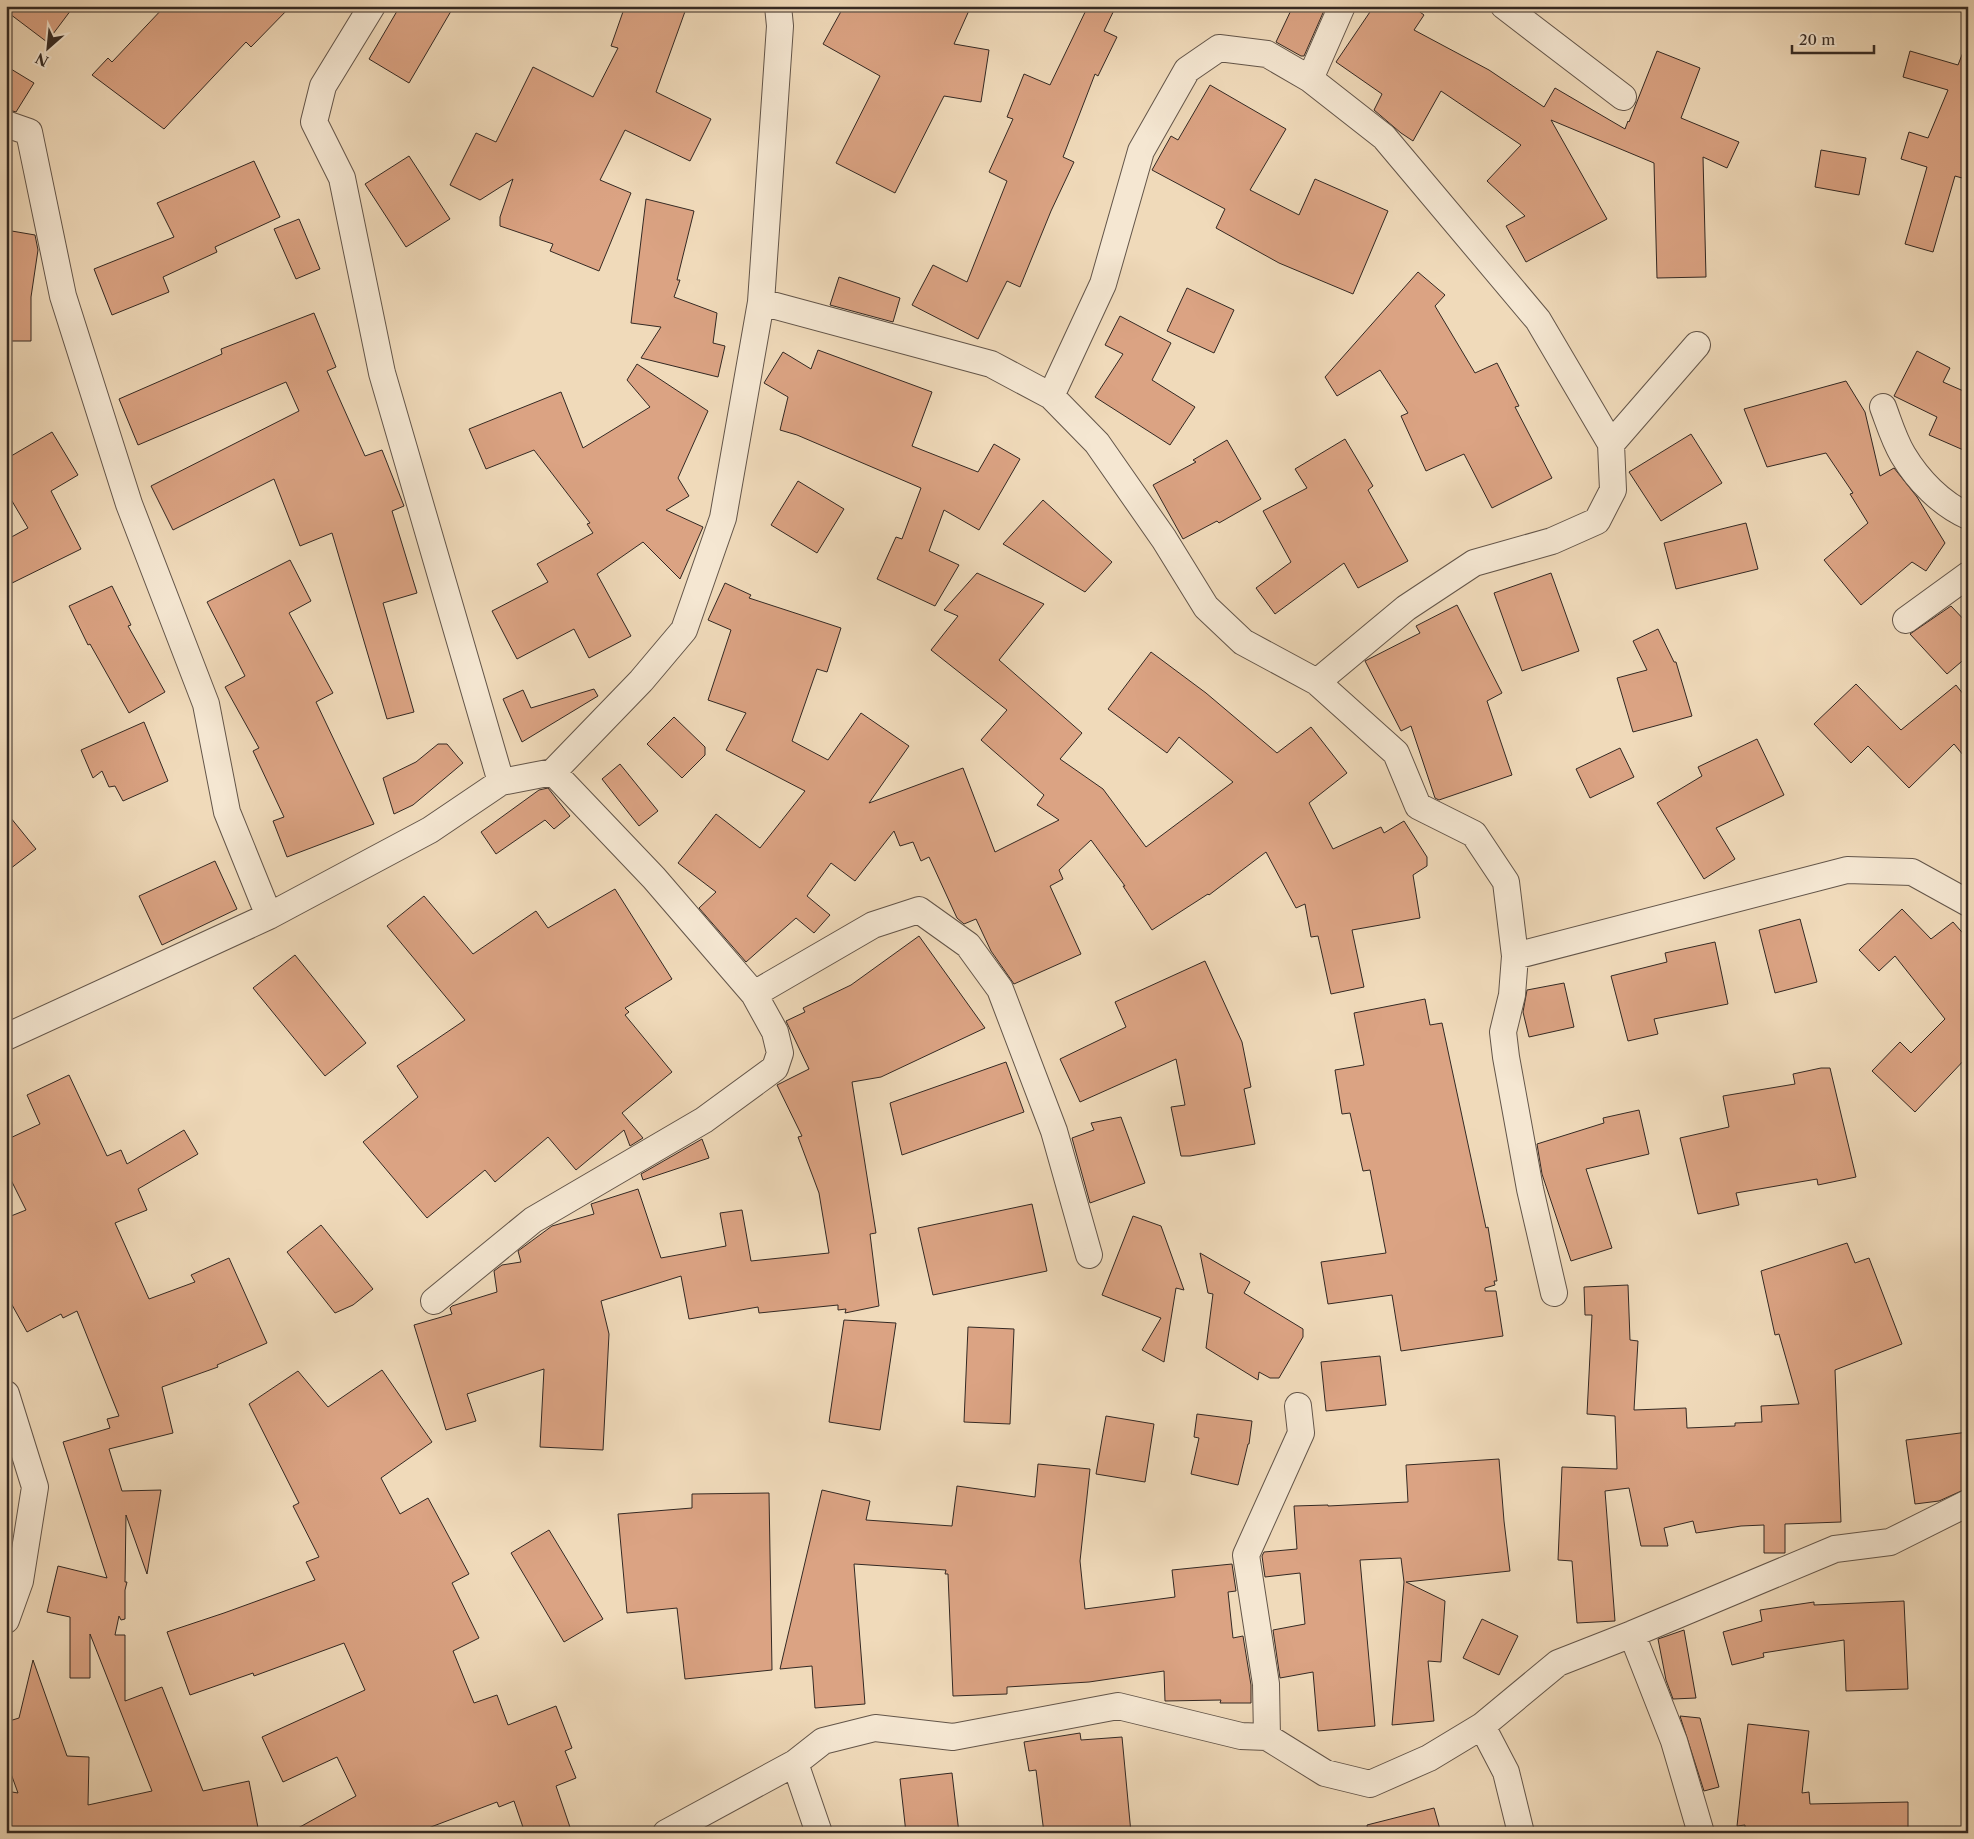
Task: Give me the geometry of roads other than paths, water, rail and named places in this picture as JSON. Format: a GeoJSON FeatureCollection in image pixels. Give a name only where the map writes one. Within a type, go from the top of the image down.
{"type":"FeatureCollection","features":[{"type":"Feature","properties":{"kind":"street"},"geometry":{"type":"LineString","coordinates":[[372,6],[322,86],[314,122],[342,178],[382,373],[501,782]]}},
{"type":"Feature","properties":{"kind":"street"},"geometry":{"type":"LineString","coordinates":[[6,1037],[269,916],[430,830],[501,782],[553,772],[641,682],[684,630],[723,518],[761,302],[780,26],[778,6]]}},
{"type":"Feature","properties":{"kind":"street"},"geometry":{"type":"LineString","coordinates":[[1310,79],[1342,6]]}},
{"type":"Feature","properties":{"kind":"street"},"geometry":{"type":"LineString","coordinates":[[1504,6],[1623,97]]}},
{"type":"Feature","properties":{"kind":"street"},"geometry":{"type":"LineString","coordinates":[[1051,396],[1103,284],[1141,151],[1188,70],[1220,48],[1267,54],[1310,79],[1384,137],[1538,320],[1611,444],[1613,490],[1597,521],[1552,541],[1474,563],[1406,608],[1317,682]]}},
{"type":"Feature","properties":{"kind":"street"},"geometry":{"type":"LineString","coordinates":[[6,124],[29,132],[63,296],[129,504],[206,704],[227,812],[269,916]]}},
{"type":"Feature","properties":{"kind":"street"},"geometry":{"type":"LineString","coordinates":[[761,302],[991,364],[1051,396],[1097,443],[1164,539],[1206,607],[1243,642],[1317,682],[1396,753],[1418,806],[1474,834],[1506,882],[1515,956],[1512,995],[1503,1032],[1530,1189],[1554,1293]]}},
{"type":"Feature","properties":{"kind":"street"},"geometry":{"type":"LineString","coordinates":[[1611,444],[1697,345]]}},
{"type":"Feature","properties":{"kind":"street"},"geometry":{"type":"LineString","coordinates":[[1883,407],[1903,455],[1929,489],[1951,508],[1968,516]]}},
{"type":"Feature","properties":{"kind":"street"},"geometry":{"type":"LineString","coordinates":[[1906,620],[1968,575]]}},
{"type":"Feature","properties":{"kind":"street"},"geometry":{"type":"LineString","coordinates":[[434,1301],[533,1220],[704,1120],[775,1068],[780,1053],[775,1032],[754,994],[654,878],[553,772]]}},
{"type":"Feature","properties":{"kind":"street"},"geometry":{"type":"LineString","coordinates":[[1515,956],[1848,870],[1912,872],[1968,903]]}},
{"type":"Feature","properties":{"kind":"street"},"geometry":{"type":"LineString","coordinates":[[754,994],[874,925],[919,910],[968,945],[1000,989],[1054,1131],[1089,1255]]}},
{"type":"Feature","properties":{"kind":"street"},"geometry":{"type":"LineString","coordinates":[[6,1394],[35,1487],[20,1581],[6,1620]]}},
{"type":"Feature","properties":{"kind":"street"},"geometry":{"type":"LineString","coordinates":[[1267,1738],[1266,1684],[1246,1555],[1301,1433],[1298,1406]]}},
{"type":"Feature","properties":{"kind":"street"},"geometry":{"type":"LineString","coordinates":[[666,1833],[795,1762],[823,1741],[875,1728],[953,1737],[1118,1706],[1241,1736],[1267,1738],[1325,1773],[1370,1784],[1429,1758],[1482,1726],[1558,1663],[1836,1549],[1890,1542],[1968,1503]]}},
{"type":"Feature","properties":{"kind":"street"},"geometry":{"type":"LineString","coordinates":[[1632,1634],[1674,1741],[1701,1833]]}},
{"type":"Feature","properties":{"kind":"street"},"geometry":{"type":"LineString","coordinates":[[1482,1726],[1506,1772],[1521,1833]]}},
{"type":"Feature","properties":{"kind":"street"},"geometry":{"type":"LineString","coordinates":[[795,1762],[819,1833]]}}]}
